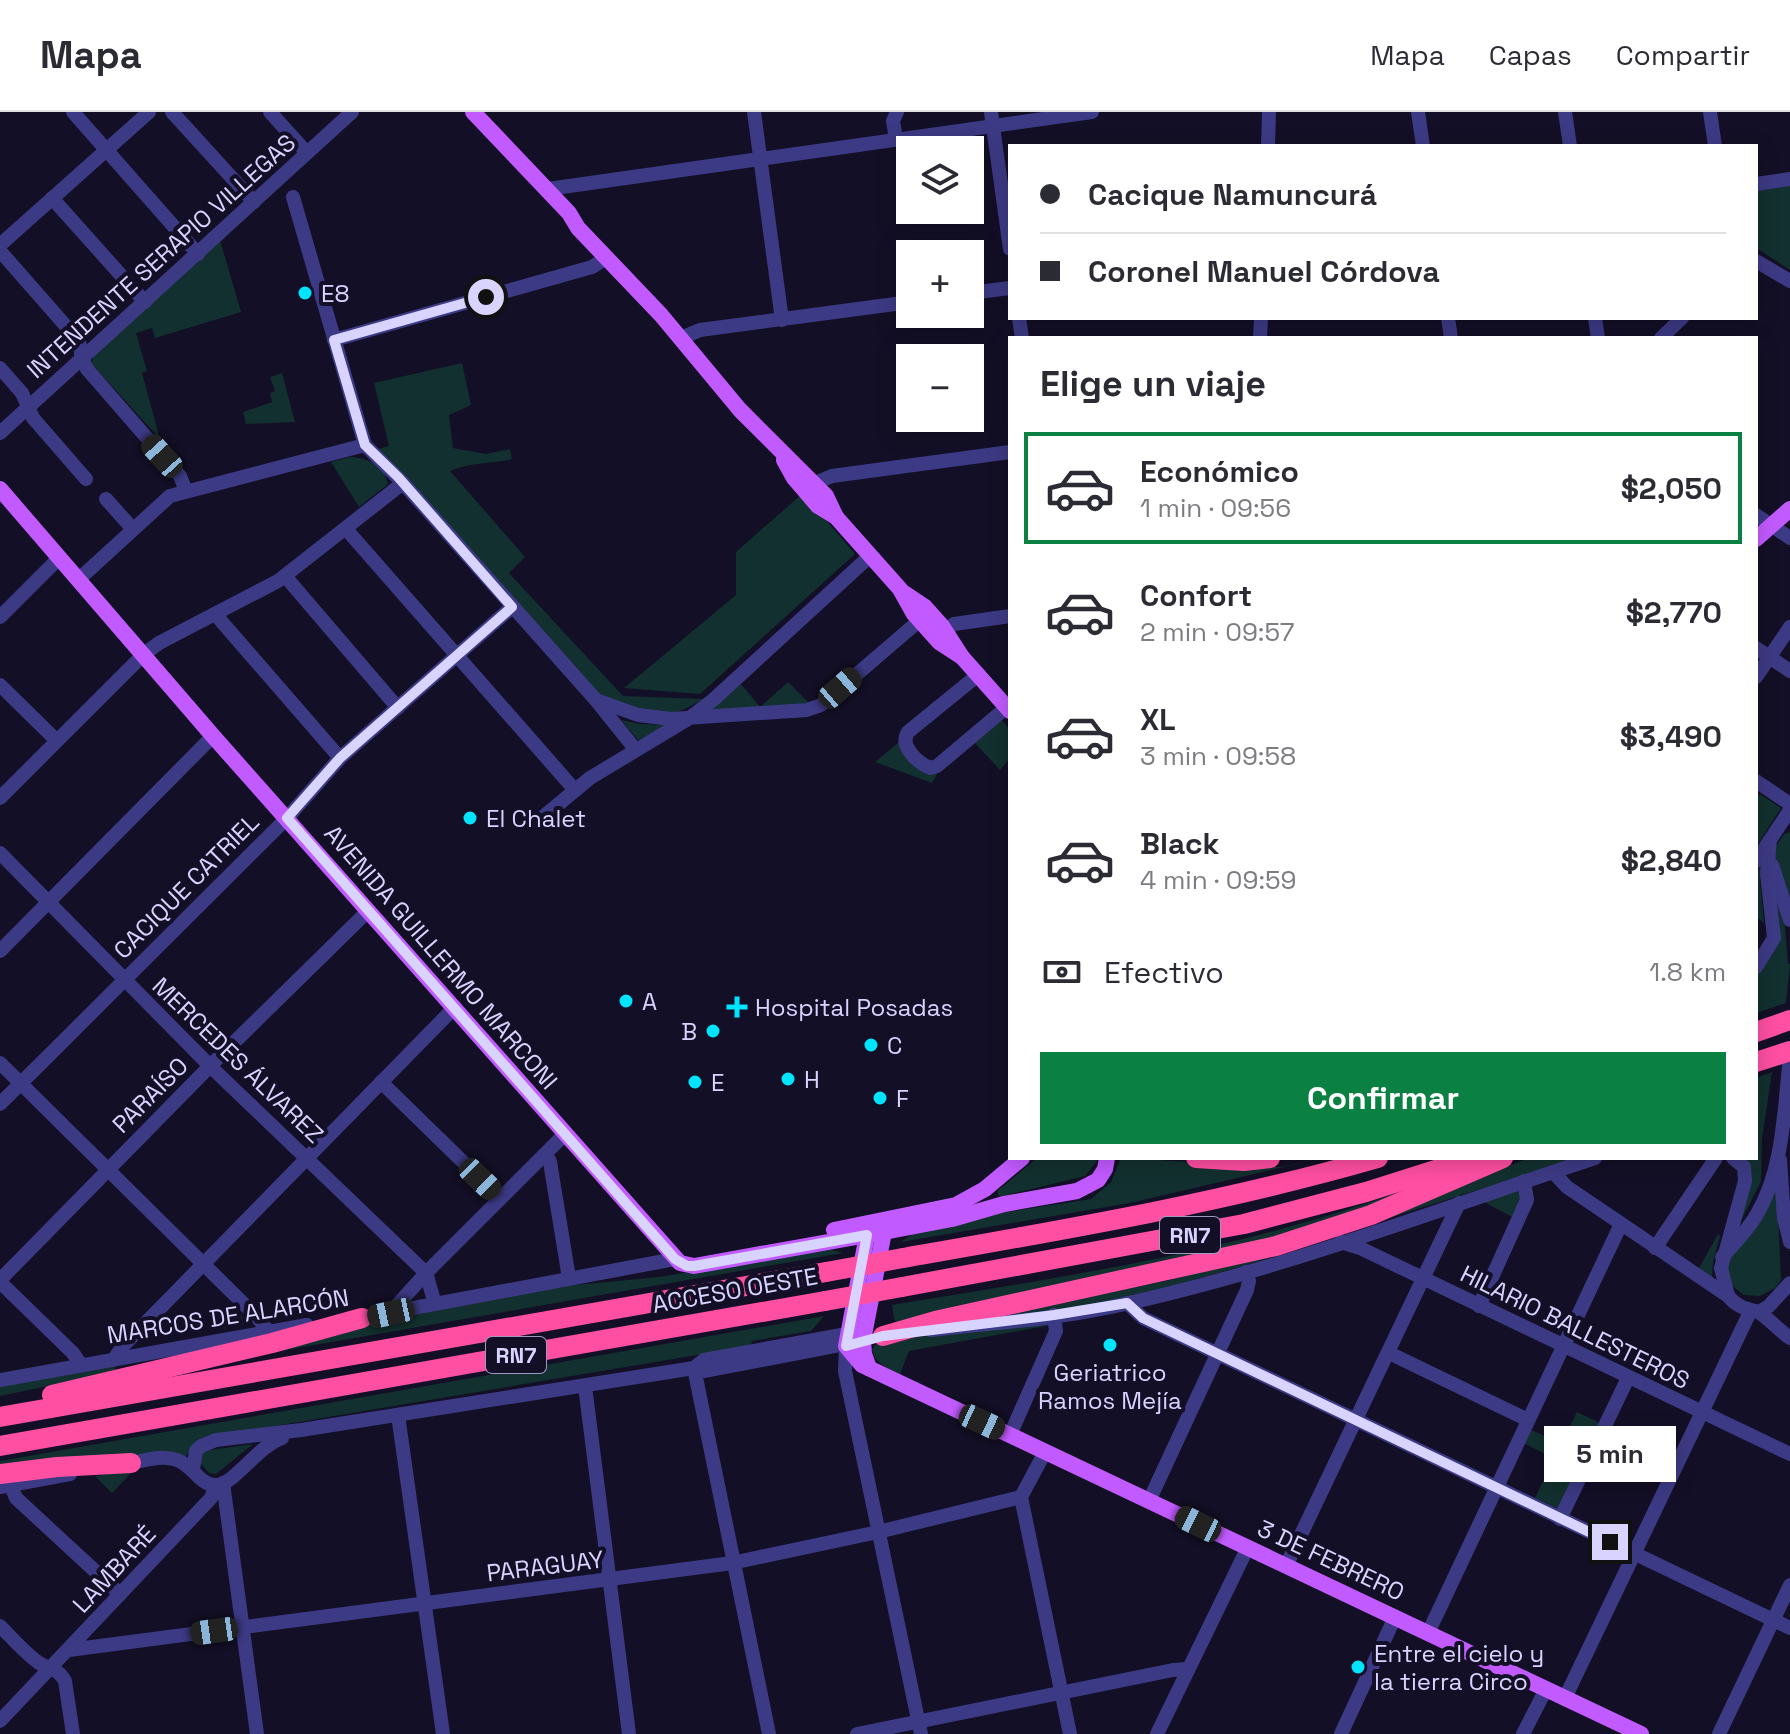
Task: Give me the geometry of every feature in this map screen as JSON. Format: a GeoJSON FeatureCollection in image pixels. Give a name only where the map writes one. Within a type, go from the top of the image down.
{"type":"FeatureCollection","features":[{"type":"Feature","properties":{"kind":"highway"},"geometry":{"type":"LineString","coordinates":[[1758,1061],[1790,1051]]}},
{"type":"Feature","properties":{"kind":"highway"},"geometry":{"type":"LineString","coordinates":[[1228,1160],[1253,1160]]}},
{"type":"Feature","properties":{"kind":"highway","name":"ACCESO OESTE"},"geometry":{"type":"LineString","coordinates":[[0,1417],[1166,1211],[1371,1160]]}},
{"type":"Feature","properties":{"kind":"highway","name":"ACCESO OESTE"},"geometry":{"type":"LineString","coordinates":[[0,1446],[1244,1224],[1366,1192],[1467,1160]]}},
{"type":"Feature","properties":{"kind":"highway"},"geometry":{"type":"LineString","coordinates":[[860,1339],[1276,1246],[1371,1215],[1498,1160]]}},
{"type":"Feature","properties":{"kind":"highway"},"geometry":{"type":"LineString","coordinates":[[0,1406],[272,1343],[362,1318]]}},
{"type":"Feature","properties":{"kind":"highway"},"geometry":{"type":"LineString","coordinates":[[3,1482],[57,1467],[131,1463]]}},
{"type":"Feature","properties":{"kind":"main road"},"geometry":{"type":"LineString","coordinates":[[473,112],[548,189],[578,228]]}},
{"type":"Feature","properties":{"kind":"main road"},"geometry":{"type":"LineString","coordinates":[[514,157],[525,175],[562,216],[578,228],[681,338],[780,452],[815,483],[826,496],[836,517],[900,589],[939,642],[962,657]]}},
{"type":"Feature","properties":{"kind":"main road"},"geometry":{"type":"LineString","coordinates":[[643,298],[656,322],[677,348],[704,368]]}},
{"type":"Feature","properties":{"kind":"main road"},"geometry":{"type":"LineString","coordinates":[[780,452],[794,478],[818,506],[836,517]]}},
{"type":"Feature","properties":{"kind":"main road","name":"AVENIDA GUILLERMO MARCONI"},"geometry":{"type":"LineString","coordinates":[[0,489],[213,736],[675,1259],[687,1266],[694,1266]]}},
{"type":"Feature","properties":{"kind":"main road"},"geometry":{"type":"LineString","coordinates":[[1758,537],[1790,509]]}},
{"type":"Feature","properties":{"kind":"main road"},"geometry":{"type":"LineString","coordinates":[[900,589],[925,607],[962,657],[1008,709]]}},
{"type":"Feature","properties":{"kind":"main road","name":"MARCOS DE ALARCÓN"},"geometry":{"type":"LineString","coordinates":[[694,1266],[876,1228],[947,1208],[979,1193],[1020,1160]]}},
{"type":"Feature","properties":{"kind":"main road","name":"MARCOS DE ALARCÓN"},"geometry":{"type":"LineString","coordinates":[[675,1259],[952,1219],[1004,1204],[1083,1189],[1100,1177],[1106,1160]]}},
{"type":"Feature","properties":{"kind":"main road","name":"3 DE FEBRERO"},"geometry":{"type":"LineString","coordinates":[[876,1228],[860,1339],[869,1368],[1641,1734]]}},
{"type":"Feature","properties":{"kind":"street"},"geometry":{"type":"LineString","coordinates":[[73,112],[198,254]]}},
{"type":"Feature","properties":{"kind":"street"},"geometry":{"type":"LineString","coordinates":[[149,112],[0,248],[79,341],[87,369],[180,476],[186,491]]}},
{"type":"Feature","properties":{"kind":"street"},"geometry":{"type":"LineString","coordinates":[[172,112],[254,202]]}},
{"type":"Feature","properties":{"kind":"street"},"geometry":{"type":"LineString","coordinates":[[270,112],[307,153]]}},
{"type":"Feature","properties":{"kind":"street","name":"INTENDENTE SERAPIO VILLEGAS"},"geometry":{"type":"LineString","coordinates":[[0,433],[352,112]]}},
{"type":"Feature","properties":{"kind":"street"},"geometry":{"type":"LineString","coordinates":[[754,112],[782,320]]}},
{"type":"Feature","properties":{"kind":"street"},"geometry":{"type":"LineString","coordinates":[[548,189],[896,139],[893,121],[897,112]]}},
{"type":"Feature","properties":{"kind":"street"},"geometry":{"type":"LineString","coordinates":[[910,136],[992,119],[1092,112]]}},
{"type":"Feature","properties":{"kind":"street"},"geometry":{"type":"LineString","coordinates":[[1268,144],[1269,112]]}},
{"type":"Feature","properties":{"kind":"street"},"geometry":{"type":"LineString","coordinates":[[1418,112],[1423,144]]}},
{"type":"Feature","properties":{"kind":"street"},"geometry":{"type":"LineString","coordinates":[[1565,112],[1570,144]]}},
{"type":"Feature","properties":{"kind":"street"},"geometry":{"type":"LineString","coordinates":[[1710,112],[1715,144]]}},
{"type":"Feature","properties":{"kind":"street"},"geometry":{"type":"LineString","coordinates":[[992,119],[1008,235]]}},
{"type":"Feature","properties":{"kind":"street"},"geometry":{"type":"LineString","coordinates":[[1758,184],[1790,179]]}},
{"type":"Feature","properties":{"kind":"street"},"geometry":{"type":"LineString","coordinates":[[293,197],[365,445],[403,483],[595,699],[635,749]]}},
{"type":"Feature","properties":{"kind":"street"},"geometry":{"type":"LineString","coordinates":[[52,198],[145,302]]}},
{"type":"Feature","properties":{"kind":"street"},"geometry":{"type":"LineString","coordinates":[[334,340],[592,267],[606,258]]}},
{"type":"Feature","properties":{"kind":"street"},"geometry":{"type":"LineString","coordinates":[[1758,262],[1790,281]]}},
{"type":"Feature","properties":{"kind":"street"},"geometry":{"type":"LineString","coordinates":[[984,291],[1008,288]]}},
{"type":"Feature","properties":{"kind":"street"},"geometry":{"type":"LineString","coordinates":[[681,338],[700,330],[896,304]]}},
{"type":"Feature","properties":{"kind":"street"},"geometry":{"type":"LineString","coordinates":[[1663,336],[1680,320]]}},
{"type":"Feature","properties":{"kind":"street"},"geometry":{"type":"LineString","coordinates":[[0,368],[22,393],[33,418],[86,479]]}},
{"type":"Feature","properties":{"kind":"street"},"geometry":{"type":"LineString","coordinates":[[78,580],[170,496],[365,445]]}},
{"type":"Feature","properties":{"kind":"street"},"geometry":{"type":"LineString","coordinates":[[815,483],[832,476],[1008,452]]}},
{"type":"Feature","properties":{"kind":"street"},"geometry":{"type":"LineString","coordinates":[[0,798],[144,654],[285,576],[403,483]]}},
{"type":"Feature","properties":{"kind":"street"},"geometry":{"type":"LineString","coordinates":[[106,499],[132,528]]}},
{"type":"Feature","properties":{"kind":"street"},"geometry":{"type":"LineString","coordinates":[[1758,516],[1790,538]]}},
{"type":"Feature","properties":{"kind":"street"},"geometry":{"type":"LineString","coordinates":[[346,529],[455,657],[574,789]]}},
{"type":"Feature","properties":{"kind":"street"},"geometry":{"type":"LineString","coordinates":[[543,817],[574,789],[688,719],[870,556]]}},
{"type":"Feature","properties":{"kind":"street"},"geometry":{"type":"LineString","coordinates":[[0,617],[59,558]]}},
{"type":"Feature","properties":{"kind":"street"},"geometry":{"type":"LineString","coordinates":[[285,576],[398,708]]}},
{"type":"Feature","properties":{"kind":"street","name":"CACIQUE CATRIEL"},"geometry":{"type":"LineString","coordinates":[[0,1104],[287,818],[340,758],[512,607]]}},
{"type":"Feature","properties":{"kind":"street"},"geometry":{"type":"LineString","coordinates":[[215,614],[340,758]]}},
{"type":"Feature","properties":{"kind":"street"},"geometry":{"type":"LineString","coordinates":[[945,631],[954,624],[1008,616]]}},
{"type":"Feature","properties":{"kind":"street"},"geometry":{"type":"LineString","coordinates":[[595,699],[638,715],[688,719],[807,710],[821,705],[920,620]]}},
{"type":"Feature","properties":{"kind":"street"},"geometry":{"type":"LineString","coordinates":[[1758,674],[1790,627]]}},
{"type":"Feature","properties":{"kind":"street"},"geometry":{"type":"LineString","coordinates":[[1758,649],[1790,671]]}},
{"type":"Feature","properties":{"kind":"street"},"geometry":{"type":"LineString","coordinates":[[978,675],[908,732],[905,744],[919,761],[930,768],[937,766],[1008,709]]}},
{"type":"Feature","properties":{"kind":"street"},"geometry":{"type":"LineString","coordinates":[[0,685],[56,740]]}},
{"type":"Feature","properties":{"kind":"street"},"geometry":{"type":"LineString","coordinates":[[0,951],[213,736]]}},
{"type":"Feature","properties":{"kind":"street"},"geometry":{"type":"LineString","coordinates":[[1758,783],[1790,807],[1763,859],[1774,938],[1758,964]]}},
{"type":"Feature","properties":{"kind":"street","name":"MERCEDES ÁLVAREZ"},"geometry":{"type":"LineString","coordinates":[[0,853],[210,1066],[426,1273],[435,1304]]}},
{"type":"Feature","properties":{"kind":"street"},"geometry":{"type":"LineString","coordinates":[[1763,859],[1790,920]]}},
{"type":"Feature","properties":{"kind":"street","name":"PARAÍSO"},"geometry":{"type":"LineString","coordinates":[[0,1281],[210,1066],[368,911]]}},
{"type":"Feature","properties":{"kind":"street"},"geometry":{"type":"LineString","coordinates":[[114,1359],[123,1346],[455,1007]]}},
{"type":"Feature","properties":{"kind":"street"},"geometry":{"type":"LineString","coordinates":[[1722,1257],[1759,1210],[1779,1148],[1790,1057]]}},
{"type":"Feature","properties":{"kind":"street"},"geometry":{"type":"LineString","coordinates":[[0,1063],[268,1331]]}},
{"type":"Feature","properties":{"kind":"street"},"geometry":{"type":"LineString","coordinates":[[381,1082],[500,1198]]}},
{"type":"Feature","properties":{"kind":"street"},"geometry":{"type":"LineString","coordinates":[[391,1313],[426,1273],[565,1134]]}},
{"type":"Feature","properties":{"kind":"street"},"geometry":{"type":"LineString","coordinates":[[1779,1148],[1784,1218],[1790,1242]]}},
{"type":"Feature","properties":{"kind":"street"},"geometry":{"type":"LineString","coordinates":[[546,1154],[550,1162],[569,1278]]}},
{"type":"Feature","properties":{"kind":"street"},"geometry":{"type":"LineString","coordinates":[[193,1469],[196,1451],[208,1442],[694,1368],[705,1371],[860,1339],[1127,1303],[1246,1272],[1589,1160]]}},
{"type":"Feature","properties":{"kind":"street"},"geometry":{"type":"LineString","coordinates":[[1655,1248],[1715,1160]]}},
{"type":"Feature","properties":{"kind":"street"},"geometry":{"type":"LineString","coordinates":[[1728,1296],[1722,1278],[1722,1257],[1745,1181],[1744,1167],[1735,1160]]}},
{"type":"Feature","properties":{"kind":"street"},"geometry":{"type":"LineString","coordinates":[[1553,1172],[1567,1187],[1728,1296],[1735,1304],[1755,1312],[1790,1338]]}},
{"type":"Feature","properties":{"kind":"street"},"geometry":{"type":"LineString","coordinates":[[1479,1306],[1527,1200],[1524,1181]]}},
{"type":"Feature","properties":{"kind":"street"},"geometry":{"type":"LineString","coordinates":[[1286,1566],[1459,1203]]}},
{"type":"Feature","properties":{"kind":"street"},"geometry":{"type":"LineString","coordinates":[[1428,1633],[1621,1224]]}},
{"type":"Feature","properties":{"kind":"street","name":"HILARIO BALLESTEROS"},"geometry":{"type":"LineString","coordinates":[[1340,1242],[1360,1248],[1790,1454]]}},
{"type":"Feature","properties":{"kind":"street","name":"MARCOS DE ALARCÓN"},"geometry":{"type":"LineString","coordinates":[[0,1380],[268,1331],[391,1313],[675,1259]]}},
{"type":"Feature","properties":{"kind":"street"},"geometry":{"type":"LineString","coordinates":[[1565,1698],[1755,1312],[1769,1306],[1788,1286],[1790,1270]]}},
{"type":"Feature","properties":{"kind":"street"},"geometry":{"type":"LineString","coordinates":[[1149,1501],[1247,1290],[1246,1272]]}},
{"type":"Feature","properties":{"kind":"street"},"geometry":{"type":"LineString","coordinates":[[0,1281],[73,1353],[81,1365]]}},
{"type":"Feature","properties":{"kind":"street"},"geometry":{"type":"LineString","coordinates":[[1127,1303],[1143,1318],[1790,1628]]}},
{"type":"Feature","properties":{"kind":"street"},"geometry":{"type":"LineString","coordinates":[[1010,1435],[1056,1331],[1054,1315]]}},
{"type":"Feature","properties":{"kind":"street"},"geometry":{"type":"LineString","coordinates":[[860,1339],[845,1371],[919,1728]]}},
{"type":"Feature","properties":{"kind":"street"},"geometry":{"type":"LineString","coordinates":[[1389,1353],[1528,1420]]}},
{"type":"Feature","properties":{"kind":"street"},"geometry":{"type":"LineString","coordinates":[[694,1368],[769,1734]]}},
{"type":"Feature","properties":{"kind":"street"},"geometry":{"type":"LineString","coordinates":[[1560,1519],[1628,1378]]}},
{"type":"Feature","properties":{"kind":"street"},"geometry":{"type":"LineString","coordinates":[[585,1386],[629,1734]]}},
{"type":"Feature","properties":{"kind":"street"},"geometry":{"type":"LineString","coordinates":[[398,1415],[443,1734]]}},
{"type":"Feature","properties":{"kind":"street","name":"LAMBARÉ"},"geometry":{"type":"LineString","coordinates":[[0,1721],[211,1498],[220,1484],[268,1443],[301,1430]]}},
{"type":"Feature","properties":{"kind":"street"},"geometry":{"type":"LineString","coordinates":[[1045,1452],[1021,1497],[1070,1734]]}},
{"type":"Feature","properties":{"kind":"street"},"geometry":{"type":"LineString","coordinates":[[131,1463],[166,1458],[182,1462],[202,1480],[220,1484],[257,1734]]}},
{"type":"Feature","properties":{"kind":"street"},"geometry":{"type":"LineString","coordinates":[[3,1482],[16,1498],[120,1594]]}},
{"type":"Feature","properties":{"kind":"street","name":"PARAGUAY"},"geometry":{"type":"LineString","coordinates":[[69,1650],[732,1563],[1021,1497]]}},
{"type":"Feature","properties":{"kind":"street"},"geometry":{"type":"LineString","coordinates":[[1157,1734],[1248,1547]]}},
{"type":"Feature","properties":{"kind":"street"},"geometry":{"type":"LineString","coordinates":[[1719,1734],[1790,1585]]}},
{"type":"Feature","properties":{"kind":"street"},"geometry":{"type":"LineString","coordinates":[[1341,1734],[1395,1617]]}},
{"type":"Feature","properties":{"kind":"street"},"geometry":{"type":"LineString","coordinates":[[0,1626],[39,1663],[61,1674],[65,1681],[73,1734]]}},
{"type":"Feature","properties":{"kind":"street"},"geometry":{"type":"LineString","coordinates":[[857,1734],[919,1728],[1061,1692],[1187,1669]]}},
{"type":"Feature","properties":{"kind":"street"},"geometry":{"type":"LineString","coordinates":[[1523,1734],[1546,1689]]}},
{"type":"Feature","properties":{"kind":"green space"},"geometry":{"type":"Polygon","coordinates":[[[1790,184],[1790,270],[1758,249],[1758,188],[1790,184]]]}},
{"type":"Feature","properties":{"kind":"green space"},"geometry":{"type":"Polygon","coordinates":[[[220,240],[241,312],[155,338],[152,328],[136,333],[147,371],[142,373],[160,439],[91,363],[94,356],[220,240]]]}},
{"type":"Feature","properties":{"kind":"green space"},"geometry":{"type":"Polygon","coordinates":[[[462,363],[471,405],[449,415],[453,448],[486,454],[510,449],[512,459],[450,471],[525,557],[509,573],[623,696],[704,699],[674,713],[649,714],[619,705],[592,689],[375,450],[389,446],[374,383],[462,363]]]}},
{"type":"Feature","properties":{"kind":"green space"},"geometry":{"type":"Polygon","coordinates":[[[282,373],[295,422],[246,424],[243,412],[272,402],[270,393],[275,391],[270,377],[282,373]]]}},
{"type":"Feature","properties":{"kind":"green space"},"geometry":{"type":"Polygon","coordinates":[[[350,457],[374,464],[383,472],[388,484],[359,507],[331,462],[350,457]]]}},
{"type":"Feature","properties":{"kind":"green space"},"geometry":{"type":"Polygon","coordinates":[[[803,493],[855,554],[700,694],[624,688],[736,595],[736,552],[803,493]]]}},
{"type":"Feature","properties":{"kind":"green space"},"geometry":{"type":"Polygon","coordinates":[[[788,682],[809,703],[715,713],[710,708],[741,684],[760,707],[788,682]]]}},
{"type":"Feature","properties":{"kind":"green space"},"geometry":{"type":"Polygon","coordinates":[[[621,720],[640,724],[668,725],[638,740],[621,720]]]}},
{"type":"Feature","properties":{"kind":"green space"},"geometry":{"type":"Polygon","coordinates":[[[1002,720],[1008,728],[1008,760],[1000,770],[975,743],[1002,720]]]}},
{"type":"Feature","properties":{"kind":"green space"},"geometry":{"type":"Polygon","coordinates":[[[899,742],[914,762],[937,774],[932,783],[875,762],[899,742]]]}},
{"type":"Feature","properties":{"kind":"green space"},"geometry":{"type":"Polygon","coordinates":[[[1760,794],[1781,808],[1758,844],[1760,794]]]}},
{"type":"Feature","properties":{"kind":"green space"},"geometry":{"type":"Polygon","coordinates":[[[1790,832],[1790,913],[1772,853],[1784,834],[1790,832]]]}},
{"type":"Feature","properties":{"kind":"green space"},"geometry":{"type":"Polygon","coordinates":[[[1762,864],[1760,881],[1764,923],[1758,918],[1758,870],[1762,864]]]}},
{"type":"Feature","properties":{"kind":"green space"},"geometry":{"type":"Polygon","coordinates":[[[1777,901],[1785,927],[1790,964],[1786,1003],[1758,1012],[1758,971],[1780,930],[1777,901]]]}},
{"type":"Feature","properties":{"kind":"green space"},"geometry":{"type":"Polygon","coordinates":[[[1772,1072],[1762,1139],[1761,1181],[1740,1223],[1751,1172],[1747,1160],[1758,1160],[1758,1077],[1772,1072]]]}},
{"type":"Feature","properties":{"kind":"green space"},"geometry":{"type":"Polygon","coordinates":[[[1035,1160],[1097,1160],[1085,1176],[999,1197],[997,1191],[1035,1160]]]}},
{"type":"Feature","properties":{"kind":"green space"},"geometry":{"type":"Polygon","coordinates":[[[1120,1160],[1281,1167],[1313,1160],[1130,1203],[901,1242],[916,1231],[994,1214],[1091,1199],[1111,1182],[1120,1160]]]}},
{"type":"Feature","properties":{"kind":"green space"},"geometry":{"type":"Polygon","coordinates":[[[1524,1160],[1573,1160],[1332,1236],[1524,1160]]]}},
{"type":"Feature","properties":{"kind":"green space"},"geometry":{"type":"Polygon","coordinates":[[[1776,1171],[1781,1280],[1775,1288],[1760,1296],[1744,1295],[1731,1285],[1727,1277],[1729,1259],[1776,1171]]]}},
{"type":"Feature","properties":{"kind":"green space"},"geometry":{"type":"Polygon","coordinates":[[[1412,1187],[1335,1224],[1171,1259],[898,1324],[894,1319],[892,1305],[1155,1259],[1286,1228],[1412,1187]]]}},
{"type":"Feature","properties":{"kind":"green space"},"geometry":{"type":"Polygon","coordinates":[[[1520,1188],[1523,1192],[1512,1217],[1482,1201],[1520,1188]]]}},
{"type":"Feature","properties":{"kind":"green space"},"geometry":{"type":"Polygon","coordinates":[[[1718,1234],[1720,1236],[1712,1279],[1698,1270],[1718,1234]]]}},
{"type":"Feature","properties":{"kind":"green space"},"geometry":{"type":"Polygon","coordinates":[[[1332,1236],[1254,1263],[1098,1305],[933,1324],[1167,1281],[1332,1236]]]}},
{"type":"Feature","properties":{"kind":"green space"},"geometry":{"type":"Polygon","coordinates":[[[829,1249],[843,1253],[205,1364],[315,1335],[554,1287],[659,1277],[829,1249]]]}},
{"type":"Feature","properties":{"kind":"green space"},"geometry":{"type":"Polygon","coordinates":[[[231,1307],[250,1324],[210,1331],[231,1307]]]}},
{"type":"Feature","properties":{"kind":"green space"},"geometry":{"type":"Polygon","coordinates":[[[824,1316],[811,1331],[752,1341],[751,1346],[198,1439],[184,1459],[0,1469],[0,1461],[824,1316]]]}},
{"type":"Feature","properties":{"kind":"green space"},"geometry":{"type":"Polygon","coordinates":[[[1050,1321],[1051,1325],[909,1351],[900,1374],[879,1362],[872,1350],[877,1342],[1050,1321]]]}},
{"type":"Feature","properties":{"kind":"green space"},"geometry":{"type":"Polygon","coordinates":[[[115,1365],[116,1372],[0,1396],[0,1386],[115,1365]]]}},
{"type":"Feature","properties":{"kind":"green space"},"geometry":{"type":"Polygon","coordinates":[[[1577,1412],[1600,1423],[1559,1509],[1535,1498],[1554,1458],[1523,1443],[1529,1429],[1549,1438],[1552,1433],[1564,1438],[1577,1412]]]}},
{"type":"Feature","properties":{"kind":"green space"},"geometry":{"type":"Polygon","coordinates":[[[253,1444],[216,1474],[209,1473],[201,1464],[204,1451],[253,1444]]]}},
{"type":"Feature","properties":{"kind":"green space"},"geometry":{"type":"Polygon","coordinates":[[[134,1470],[112,1493],[95,1476],[134,1470]]]}},
{"type":"Feature","properties":{"kind":"place","name":"E8"},"geometry":{"type":"Point","coordinates":[305,293]}},
{"type":"Feature","properties":{"kind":"place","name":"El Chalet"},"geometry":{"type":"Point","coordinates":[470,818]}},
{"type":"Feature","properties":{"kind":"place","name":"A"},"geometry":{"type":"Point","coordinates":[626,1001]}},
{"type":"Feature","properties":{"kind":"place","name":"Hospital Posadas"},"geometry":{"type":"Point","coordinates":[737,1007]}},
{"type":"Feature","properties":{"kind":"place","name":"B"},"geometry":{"type":"Point","coordinates":[713,1031]}},
{"type":"Feature","properties":{"kind":"place","name":"C"},"geometry":{"type":"Point","coordinates":[871,1045]}},
{"type":"Feature","properties":{"kind":"place","name":"H"},"geometry":{"type":"Point","coordinates":[788,1079]}},
{"type":"Feature","properties":{"kind":"place","name":"E"},"geometry":{"type":"Point","coordinates":[695,1082]}},
{"type":"Feature","properties":{"kind":"place","name":"F"},"geometry":{"type":"Point","coordinates":[880,1098]}},
{"type":"Feature","properties":{"kind":"place","name":"Geriatrico Ramos Mejía"},"geometry":{"type":"Point","coordinates":[1110,1345]}},
{"type":"Feature","properties":{"kind":"place","name":"Entre el cielo y la tierra Circo"},"geometry":{"type":"Point","coordinates":[1358,1667]}},
{"type":"Feature","properties":{"kind":"route"},"geometry":{"type":"LineString","coordinates":[[486,297],[334,340],[368,450],[398,477],[512,607],[340,758],[287,818],[675,1259],[687,1266],[694,1266],[867,1235],[846,1346],[883,1336],[1103,1309],[1127,1303],[1143,1318],[1610,1542]]}}]}
